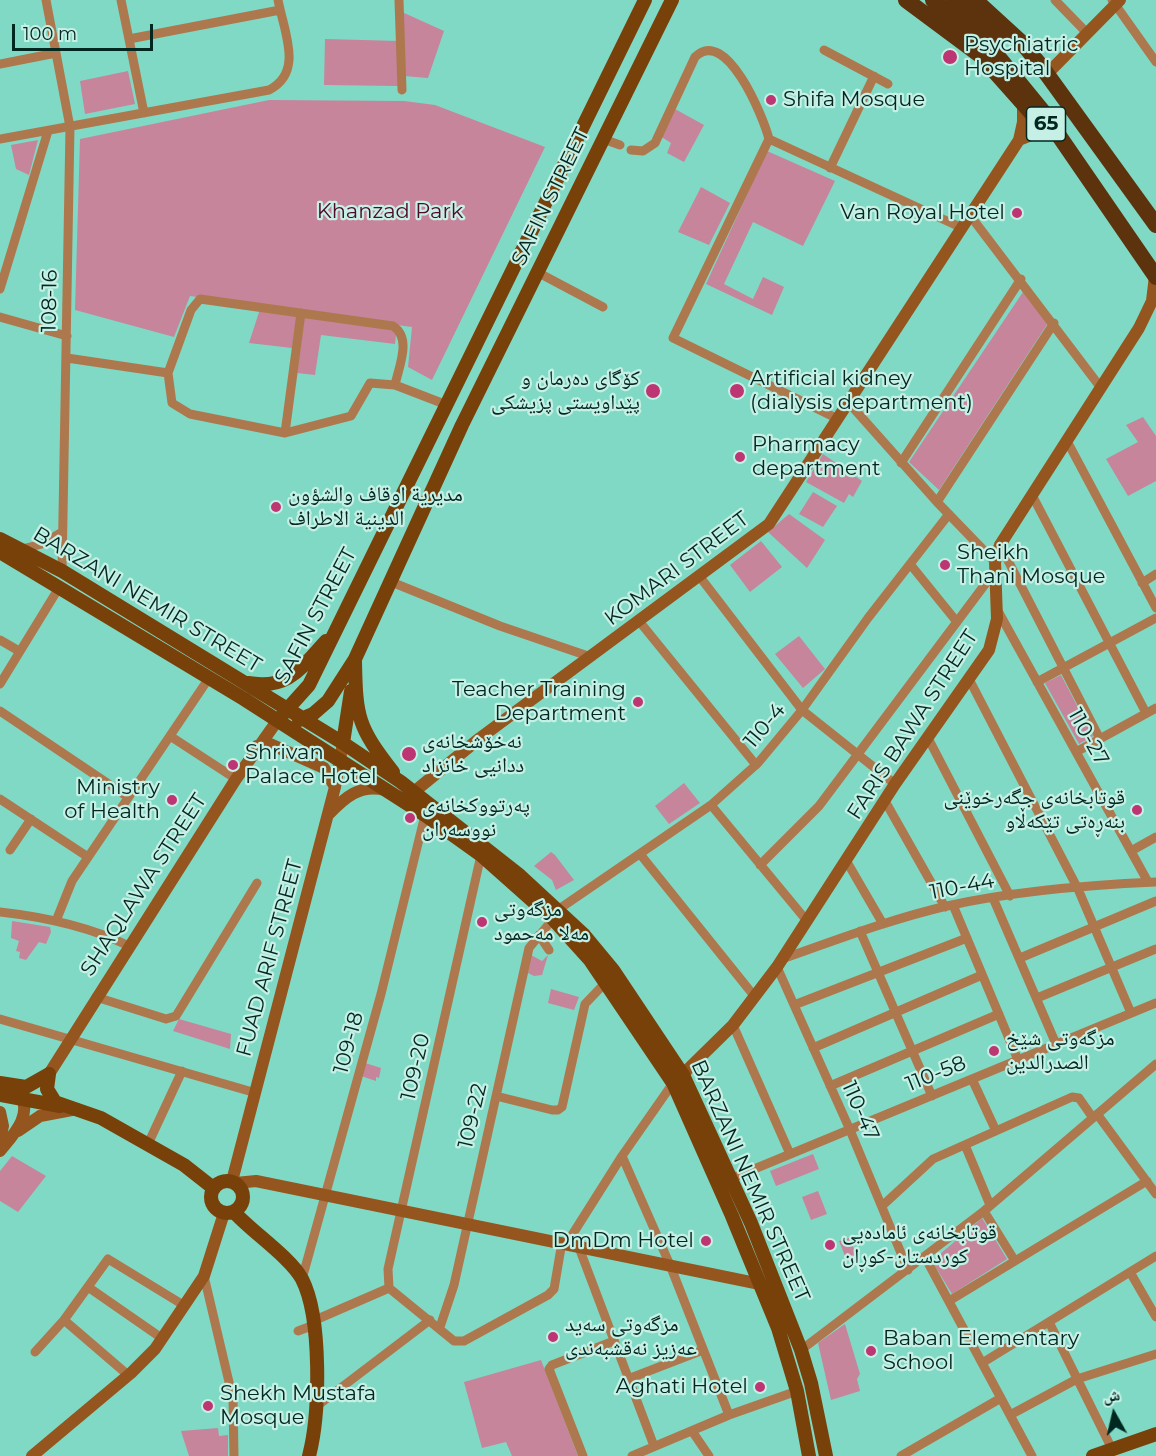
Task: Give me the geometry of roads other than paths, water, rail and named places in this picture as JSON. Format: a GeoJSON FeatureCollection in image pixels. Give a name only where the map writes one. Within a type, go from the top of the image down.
{"type":"FeatureCollection","features":[{"type":"Feature","properties":{"kind":"highway","name":"65"},"geometry":{"type":"LineString","coordinates":[[906,0],[980,55],[1036,117],[1056,131]]}},
{"type":"Feature","properties":{"kind":"highway","name":"65"},"geometry":{"type":"LineString","coordinates":[[933,0],[991,48],[1043,108],[1056,131],[1156,276]]}},
{"type":"Feature","properties":{"kind":"highway","name":"65"},"geometry":{"type":"LineString","coordinates":[[954,0],[1044,70]]}},
{"type":"Feature","properties":{"kind":"highway","name":"65"},"geometry":{"type":"LineString","coordinates":[[975,0],[1023,44],[1044,70],[1156,225]]}},
{"type":"Feature","properties":{"kind":"main road","name":"SAFIN STREET"},"geometry":{"type":"LineString","coordinates":[[277,721],[309,685],[645,0]]}},
{"type":"Feature","properties":{"kind":"main road","name":"SAFIN STREET"},"geometry":{"type":"LineString","coordinates":[[277,721],[304,718],[328,701],[355,659],[389,581],[537,272],[672,0]]}},
{"type":"Feature","properties":{"kind":"main road","name":"BARZANI NEMIR STREET"},"geometry":{"type":"LineString","coordinates":[[0,539],[62,571],[304,718],[415,791],[556,914],[613,970],[678,1079],[751,1223],[801,1350],[811,1383],[826,1456]]}},
{"type":"Feature","properties":{"kind":"main road","name":"BARZANI NEMIR STREET"},"geometry":{"type":"LineString","coordinates":[[0,552],[60,586],[340,759],[481,855],[556,914],[678,1079],[778,1328],[797,1391],[809,1456]]}},
{"type":"Feature","properties":{"kind":"main road"},"geometry":{"type":"LineString","coordinates":[[242,682],[269,685],[284,682],[298,672],[337,628]]}},
{"type":"Feature","properties":{"kind":"main road"},"geometry":{"type":"LineString","coordinates":[[343,743],[355,659]]}},
{"type":"Feature","properties":{"kind":"main road"},"geometry":{"type":"LineString","coordinates":[[355,659],[359,718],[366,736],[401,782]]}},
{"type":"Feature","properties":{"kind":"main road"},"geometry":{"type":"LineString","coordinates":[[309,685],[303,707],[304,718],[313,739],[326,750]]}},
{"type":"Feature","properties":{"kind":"main road"},"geometry":{"type":"LineString","coordinates":[[4,1088],[31,1085],[49,1074]]}},
{"type":"Feature","properties":{"kind":"main road"},"geometry":{"type":"LineString","coordinates":[[49,1074],[46,1086],[50,1098],[55,1102],[113,1119],[148,1144],[192,1170],[212,1187],[213,1205],[229,1212],[302,1279],[314,1323],[317,1406],[309,1456]]}},
{"type":"Feature","properties":{"kind":"main road"},"geometry":{"type":"LineString","coordinates":[[4,1088],[24,1101],[78,1109]]}},
{"type":"Feature","properties":{"kind":"main road"},"geometry":{"type":"LineString","coordinates":[[212,1187],[224,1181],[234,1182],[242,1190],[243,1200],[229,1212]]}},
{"type":"Feature","properties":{"kind":"main road"},"geometry":{"type":"LineString","coordinates":[[1093,1456],[1156,1434]]}},
{"type":"Feature","properties":{"kind":"street","name":"108-16"},"geometry":{"type":"LineString","coordinates":[[46,0],[70,127],[62,571]]}},
{"type":"Feature","properties":{"kind":"street"},"geometry":{"type":"LineString","coordinates":[[121,0],[144,113]]}},
{"type":"Feature","properties":{"kind":"street"},"geometry":{"type":"LineString","coordinates":[[0,139],[269,90],[277,86],[284,80],[290,66],[278,0]]}},
{"type":"Feature","properties":{"kind":"street"},"geometry":{"type":"LineString","coordinates":[[399,0],[402,90]]}},
{"type":"Feature","properties":{"kind":"street"},"geometry":{"type":"LineString","coordinates":[[1055,0],[1087,33]]}},
{"type":"Feature","properties":{"kind":"street"},"geometry":{"type":"LineString","coordinates":[[1044,70],[1087,33],[1116,2],[1156,62]]}},
{"type":"Feature","properties":{"kind":"street"},"geometry":{"type":"LineString","coordinates":[[129,39],[280,10]]}},
{"type":"Feature","properties":{"kind":"street"},"geometry":{"type":"LineString","coordinates":[[631,150],[643,151],[655,143],[694,57],[701,51],[710,49],[720,53],[749,90],[763,117],[769,139],[673,339],[837,418]]}},
{"type":"Feature","properties":{"kind":"street"},"geometry":{"type":"LineString","coordinates":[[824,50],[888,84]]}},
{"type":"Feature","properties":{"kind":"street"},"geometry":{"type":"LineString","coordinates":[[0,64],[56,53]]}},
{"type":"Feature","properties":{"kind":"street"},"geometry":{"type":"LineString","coordinates":[[830,168],[874,76]]}},
{"type":"Feature","properties":{"kind":"street","name":"KOMARI STREET"},"geometry":{"type":"LineString","coordinates":[[415,791],[480,738],[770,524],[960,227],[1019,140],[1023,122],[1023,103]]}},
{"type":"Feature","properties":{"kind":"street"},"geometry":{"type":"LineString","coordinates":[[0,289],[48,131]]}},
{"type":"Feature","properties":{"kind":"street"},"geometry":{"type":"LineString","coordinates":[[1019,140],[1039,132],[1056,131]]}},
{"type":"Feature","properties":{"kind":"street"},"geometry":{"type":"LineString","coordinates":[[603,139],[620,145]]}},
{"type":"Feature","properties":{"kind":"street"},"geometry":{"type":"LineString","coordinates":[[769,139],[960,227]]}},
{"type":"Feature","properties":{"kind":"street"},"geometry":{"type":"LineString","coordinates":[[969,214],[1021,279],[1101,388]]}},
{"type":"Feature","properties":{"kind":"street"},"geometry":{"type":"LineString","coordinates":[[537,272],[603,307]]}},
{"type":"Feature","properties":{"kind":"street","name":"FARIS BAWA STREET"},"geometry":{"type":"LineString","coordinates":[[678,1079],[733,1025],[755,997],[847,862],[895,784],[993,641],[997,609],[995,566],[1000,545],[1139,328],[1152,301],[1156,276]]}},
{"type":"Feature","properties":{"kind":"street"},"geometry":{"type":"LineString","coordinates":[[901,463],[1021,279]]}},
{"type":"Feature","properties":{"kind":"street"},"geometry":{"type":"LineString","coordinates":[[395,385],[405,339],[401,331],[393,326],[200,299],[191,310],[168,373],[172,403],[190,414],[285,433],[351,416],[370,383],[395,385],[447,405]]}},
{"type":"Feature","properties":{"kind":"street"},"geometry":{"type":"LineString","coordinates":[[285,433],[301,313]]}},
{"type":"Feature","properties":{"kind":"street","name":"FARIS BAWA STREET"},"geometry":{"type":"LineString","coordinates":[[1139,328],[1156,315]]}},
{"type":"Feature","properties":{"kind":"street"},"geometry":{"type":"LineString","coordinates":[[0,316],[67,336]]}},
{"type":"Feature","properties":{"kind":"street"},"geometry":{"type":"LineString","coordinates":[[937,502],[1054,323]]}},
{"type":"Feature","properties":{"kind":"street"},"geometry":{"type":"LineString","coordinates":[[67,358],[168,373]]}},
{"type":"Feature","properties":{"kind":"street"},"geometry":{"type":"LineString","coordinates":[[760,865],[819,806],[957,622],[995,566],[848,402]]}},
{"type":"Feature","properties":{"kind":"street"},"geometry":{"type":"LineString","coordinates":[[1068,441],[1156,608]]}},
{"type":"Feature","properties":{"kind":"street"},"geometry":{"type":"LineString","coordinates":[[1032,495],[1146,713]]}},
{"type":"Feature","properties":{"kind":"street","name":"110-4"},"geometry":{"type":"LineString","coordinates":[[556,914],[711,805],[756,765],[802,710],[909,564],[949,514]]}},
{"type":"Feature","properties":{"kind":"street"},"geometry":{"type":"LineString","coordinates":[[22,549],[42,544],[62,532]]}},
{"type":"Feature","properties":{"kind":"street"},"geometry":{"type":"LineString","coordinates":[[1000,545],[1100,739]]}},
{"type":"Feature","properties":{"kind":"street"},"geometry":{"type":"LineString","coordinates":[[909,564],[957,622]]}},
{"type":"Feature","properties":{"kind":"street"},"geometry":{"type":"LineString","coordinates":[[1142,583],[1156,574]]}},
{"type":"Feature","properties":{"kind":"street"},"geometry":{"type":"LineString","coordinates":[[700,577],[802,710],[895,784]]}},
{"type":"Feature","properties":{"kind":"street"},"geometry":{"type":"LineString","coordinates":[[389,581],[500,626],[591,657]]}},
{"type":"Feature","properties":{"kind":"street"},"geometry":{"type":"LineString","coordinates":[[0,684],[60,586]]}},
{"type":"Feature","properties":{"kind":"street","name":"110-27"},"geometry":{"type":"LineString","coordinates":[[997,609],[1131,851],[1152,882]]}},
{"type":"Feature","properties":{"kind":"street"},"geometry":{"type":"LineString","coordinates":[[1037,682],[1156,618]]}},
{"type":"Feature","properties":{"kind":"street"},"geometry":{"type":"LineString","coordinates":[[639,621],[756,765]]}},
{"type":"Feature","properties":{"kind":"street"},"geometry":{"type":"LineString","coordinates":[[0,640],[19,651]]}},
{"type":"Feature","properties":{"kind":"street"},"geometry":{"type":"LineString","coordinates":[[56,921],[72,881],[209,678]]}},
{"type":"Feature","properties":{"kind":"street"},"geometry":{"type":"LineString","coordinates":[[969,679],[1078,889],[1131,1013]]}},
{"type":"Feature","properties":{"kind":"street"},"geometry":{"type":"LineString","coordinates":[[1076,752],[1156,708]]}},
{"type":"Feature","properties":{"kind":"street"},"geometry":{"type":"LineString","coordinates":[[0,711],[128,797]]}},
{"type":"Feature","properties":{"kind":"street","name":"SHAQLAWA STREET"},"geometry":{"type":"LineString","coordinates":[[49,1074],[65,1056],[69,1040],[96,997],[257,746],[277,721]]}},
{"type":"Feature","properties":{"kind":"street"},"geometry":{"type":"LineString","coordinates":[[170,736],[236,779]]}},
{"type":"Feature","properties":{"kind":"street"},"geometry":{"type":"LineString","coordinates":[[928,738],[1010,896]]}},
{"type":"Feature","properties":{"kind":"street","name":"FUAD ARIF STREET"},"geometry":{"type":"LineString","coordinates":[[234,1182],[335,787],[343,743]]}},
{"type":"Feature","properties":{"kind":"street"},"geometry":{"type":"LineString","coordinates":[[257,746],[270,744],[324,768],[335,787]]}},
{"type":"Feature","properties":{"kind":"street"},"geometry":{"type":"LineString","coordinates":[[327,816],[354,792],[372,787],[389,791]]}},
{"type":"Feature","properties":{"kind":"street"},"geometry":{"type":"LineString","coordinates":[[0,799],[88,858]]}},
{"type":"Feature","properties":{"kind":"street"},"geometry":{"type":"LineString","coordinates":[[885,801],[967,939],[1018,1060]]}},
{"type":"Feature","properties":{"kind":"street"},"geometry":{"type":"LineString","coordinates":[[711,805],[807,921]]}},
{"type":"Feature","properties":{"kind":"street","name":"109-18"},"geometry":{"type":"LineString","coordinates":[[302,1279],[381,994],[425,815]]}},
{"type":"Feature","properties":{"kind":"street"},"geometry":{"type":"LineString","coordinates":[[10,850],[31,819]]}},
{"type":"Feature","properties":{"kind":"street"},"geometry":{"type":"LineString","coordinates":[[1131,851],[1156,837]]}},
{"type":"Feature","properties":{"kind":"street"},"geometry":{"type":"LineString","coordinates":[[640,854],[755,997]]}},
{"type":"Feature","properties":{"kind":"street","name":"109-20"},"geometry":{"type":"LineString","coordinates":[[389,1287],[388,1269],[481,855]]}},
{"type":"Feature","properties":{"kind":"street"},"geometry":{"type":"LineString","coordinates":[[847,862],[883,924]]}},
{"type":"Feature","properties":{"kind":"street","name":"110-44"},"geometry":{"type":"LineString","coordinates":[[779,963],[860,931],[949,906],[993,898],[1152,882]]}},
{"type":"Feature","properties":{"kind":"street"},"geometry":{"type":"LineString","coordinates":[[96,997],[166,1019],[176,1016],[258,883]]}},
{"type":"Feature","properties":{"kind":"street"},"geometry":{"type":"LineString","coordinates":[[993,898],[1056,1044]]}},
{"type":"Feature","properties":{"kind":"street"},"geometry":{"type":"LineString","coordinates":[[1020,958],[1156,901]]}},
{"type":"Feature","properties":{"kind":"street"},"geometry":{"type":"LineString","coordinates":[[0,912],[56,921],[102,932],[129,946]]}},
{"type":"Feature","properties":{"kind":"street","name":"109-22"},"geometry":{"type":"LineString","coordinates":[[440,1327],[454,1285],[529,948],[556,914]]}},
{"type":"Feature","properties":{"kind":"street"},"geometry":{"type":"LineString","coordinates":[[860,931],[932,1096]]}},
{"type":"Feature","properties":{"kind":"street"},"geometry":{"type":"LineString","coordinates":[[539,935],[549,950]]}},
{"type":"Feature","properties":{"kind":"street"},"geometry":{"type":"LineString","coordinates":[[795,1005],[967,939]]}},
{"type":"Feature","properties":{"kind":"street"},"geometry":{"type":"LineString","coordinates":[[1037,998],[1156,949]]}},
{"type":"Feature","properties":{"kind":"street","name":"110-47"},"geometry":{"type":"LineString","coordinates":[[779,963],[908,1270]]}},
{"type":"Feature","properties":{"kind":"street"},"geometry":{"type":"LineString","coordinates":[[813,1048],[982,975]]}},
{"type":"Feature","properties":{"kind":"street"},"geometry":{"type":"LineString","coordinates":[[496,1096],[552,1110],[562,1107],[585,1004],[606,982]]}},
{"type":"Feature","properties":{"kind":"street","name":"110-58"},"geometry":{"type":"LineString","coordinates":[[730,1179],[1156,1003]]}},
{"type":"Feature","properties":{"kind":"street"},"geometry":{"type":"LineString","coordinates":[[830,1086],[999,1014]]}},
{"type":"Feature","properties":{"kind":"street"},"geometry":{"type":"LineString","coordinates":[[0,1019],[255,1093]]}},
{"type":"Feature","properties":{"kind":"street"},"geometry":{"type":"LineString","coordinates":[[733,1025],[790,1154]]}},
{"type":"Feature","properties":{"kind":"street"},"geometry":{"type":"LineString","coordinates":[[801,1350],[987,1208],[1155,1066]]}},
{"type":"Feature","properties":{"kind":"street"},"geometry":{"type":"LineString","coordinates":[[148,1144],[182,1071]]}},
{"type":"Feature","properties":{"kind":"street"},"geometry":{"type":"LineString","coordinates":[[298,1331],[389,1287],[440,1327],[454,1341],[464,1341],[548,1295],[554,1289],[569,1244],[622,1156],[678,1079]]}},
{"type":"Feature","properties":{"kind":"street"},"geometry":{"type":"LineString","coordinates":[[972,1079],[996,1131]]}},
{"type":"Feature","properties":{"kind":"street"},"geometry":{"type":"LineString","coordinates":[[882,1206],[933,1159],[1075,1097],[1081,1100],[1095,1116],[1156,1194]]}},
{"type":"Feature","properties":{"kind":"street"},"geometry":{"type":"LineString","coordinates":[[0,1151],[25,1115],[24,1101]]}},
{"type":"Feature","properties":{"kind":"street"},"geometry":{"type":"LineString","coordinates":[[13,1135],[40,1116],[78,1109]]}},
{"type":"Feature","properties":{"kind":"street"},"geometry":{"type":"LineString","coordinates":[[0,1112],[3,1126],[0,1139]]}},
{"type":"Feature","properties":{"kind":"street"},"geometry":{"type":"LineString","coordinates":[[965,1145],[987,1208],[1016,1261]]}},
{"type":"Feature","properties":{"kind":"street"},"geometry":{"type":"LineString","coordinates":[[622,1156],[670,1265],[729,1415]]}},
{"type":"Feature","properties":{"kind":"street"},"geometry":{"type":"LineString","coordinates":[[234,1182],[256,1181],[467,1222],[760,1284]]}},
{"type":"Feature","properties":{"kind":"street"},"geometry":{"type":"LineString","coordinates":[[949,1301],[1147,1182]]}},
{"type":"Feature","properties":{"kind":"street"},"geometry":{"type":"LineString","coordinates":[[32,1456],[128,1375],[163,1339],[204,1276],[229,1212]]}},
{"type":"Feature","properties":{"kind":"street"},"geometry":{"type":"LineString","coordinates":[[569,1244],[614,1341],[654,1446]]}},
{"type":"Feature","properties":{"kind":"street"},"geometry":{"type":"LineString","coordinates":[[982,1362],[1156,1256]]}},
{"type":"Feature","properties":{"kind":"street"},"geometry":{"type":"LineString","coordinates":[[925,1257],[1032,1456]]}},
{"type":"Feature","properties":{"kind":"street"},"geometry":{"type":"LineString","coordinates":[[35,1352],[64,1320],[108,1259],[185,1306]]}},
{"type":"Feature","properties":{"kind":"street"},"geometry":{"type":"LineString","coordinates":[[1130,1272],[1153,1305],[1156,1317]]}},
{"type":"Feature","properties":{"kind":"street"},"geometry":{"type":"LineString","coordinates":[[204,1276],[233,1399],[234,1456]]}},
{"type":"Feature","properties":{"kind":"street"},"geometry":{"type":"LineString","coordinates":[[88,1287],[163,1339]]}},
{"type":"Feature","properties":{"kind":"street"},"geometry":{"type":"LineString","coordinates":[[64,1320],[128,1375]]}},
{"type":"Feature","properties":{"kind":"street"},"geometry":{"type":"LineString","coordinates":[[317,1406],[430,1320]]}},
{"type":"Feature","properties":{"kind":"street"},"geometry":{"type":"LineString","coordinates":[[1049,1322],[1112,1449]]}},
{"type":"Feature","properties":{"kind":"street"},"geometry":{"type":"LineString","coordinates":[[583,1456],[550,1374],[552,1365],[614,1341]]}},
{"type":"Feature","properties":{"kind":"street"},"geometry":{"type":"LineString","coordinates":[[628,1378],[703,1350]]}},
{"type":"Feature","properties":{"kind":"street"},"geometry":{"type":"LineString","coordinates":[[1010,1415],[1077,1379],[1156,1354]]}},
{"type":"Feature","properties":{"kind":"street"},"geometry":{"type":"LineString","coordinates":[[632,1456],[729,1415],[797,1391]]}},
{"type":"Feature","properties":{"kind":"street"},"geometry":{"type":"LineString","coordinates":[[901,1456],[1001,1398]]}},
{"type":"Feature","properties":{"kind":"street"},"geometry":{"type":"LineString","coordinates":[[692,1431],[709,1456]]}},
{"type":"Feature","properties":{"kind":"place","name":"Psychiatric Hospital"},"geometry":{"type":"Point","coordinates":[950,57]}},
{"type":"Feature","properties":{"kind":"place","name":"Shifa Mosque"},"geometry":{"type":"Point","coordinates":[771,100]}},
{"type":"Feature","properties":{"kind":"place","name":"Van Royal Hotel"},"geometry":{"type":"Point","coordinates":[1017,213]}},
{"type":"Feature","properties":{"kind":"place","name":"کۆگای دەرمان و پێداویستی پزیشکی"},"geometry":{"type":"Point","coordinates":[653,391]}},
{"type":"Feature","properties":{"kind":"place","name":"Artificial kidney (dialysis department)"},"geometry":{"type":"Point","coordinates":[737,391]}},
{"type":"Feature","properties":{"kind":"place","name":"Pharmacy department"},"geometry":{"type":"Point","coordinates":[740,457]}},
{"type":"Feature","properties":{"kind":"place","name":"مديرية اوقاف والشؤون الدينية الاطراف"},"geometry":{"type":"Point","coordinates":[276,507]}},
{"type":"Feature","properties":{"kind":"place","name":"Sheikh Thani Mosque"},"geometry":{"type":"Point","coordinates":[945,565]}},
{"type":"Feature","properties":{"kind":"place","name":"Teacher Training Department"},"geometry":{"type":"Point","coordinates":[638,702]}},
{"type":"Feature","properties":{"kind":"place","name":"نەخۆشخانەی ددانیی خانزاد"},"geometry":{"type":"Point","coordinates":[409,754]}},
{"type":"Feature","properties":{"kind":"place","name":"Shrivan Palace Hotel"},"geometry":{"type":"Point","coordinates":[233,765]}},
{"type":"Feature","properties":{"kind":"place","name":"Ministry of Health"},"geometry":{"type":"Point","coordinates":[172,800]}},
{"type":"Feature","properties":{"kind":"place","name":"قوتابخانەی جگەرخوێنی بنەڕەتی تێکەڵاو"},"geometry":{"type":"Point","coordinates":[1137,810]}},
{"type":"Feature","properties":{"kind":"place","name":"پەرتووکخانەی نووسەران"},"geometry":{"type":"Point","coordinates":[410,818]}},
{"type":"Feature","properties":{"kind":"place","name":"مزگەوتی مەلا مەحمود"},"geometry":{"type":"Point","coordinates":[482,922]}},
{"type":"Feature","properties":{"kind":"place","name":"مزگەوتی شێخ الصدرالدين"},"geometry":{"type":"Point","coordinates":[994,1051]}},
{"type":"Feature","properties":{"kind":"place","name":"DmDm Hotel"},"geometry":{"type":"Point","coordinates":[706,1241]}},
{"type":"Feature","properties":{"kind":"place","name":"قوتابخانەی ئامادەیی کوردستان-کوڕان"},"geometry":{"type":"Point","coordinates":[830,1245]}},
{"type":"Feature","properties":{"kind":"place","name":"مزگەوتی سەید عەزیز نەقشبەندی"},"geometry":{"type":"Point","coordinates":[553,1337]}},
{"type":"Feature","properties":{"kind":"place","name":"Baban Elementary School"},"geometry":{"type":"Point","coordinates":[871,1351]}},
{"type":"Feature","properties":{"kind":"place","name":"Aghati Hotel"},"geometry":{"type":"Point","coordinates":[760,1387]}},
{"type":"Feature","properties":{"kind":"place","name":"Shekh Mustafa Mosque"},"geometry":{"type":"Point","coordinates":[208,1406]}},
{"type":"Feature","properties":{"kind":"park label","name":"Khanzad Park"},"geometry":{"type":"Point","coordinates":[390,212]}}]}
